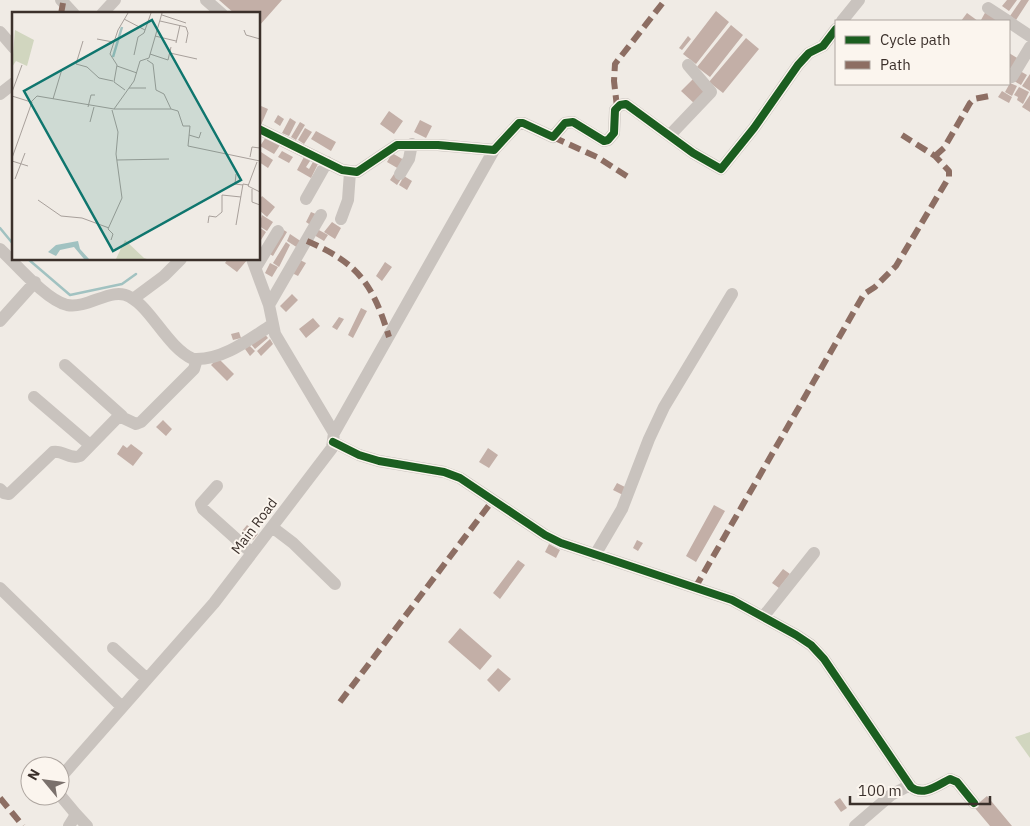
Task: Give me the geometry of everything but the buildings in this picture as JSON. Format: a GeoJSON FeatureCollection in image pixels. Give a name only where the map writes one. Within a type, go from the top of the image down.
{"type":"FeatureCollection","features":[{"type":"Feature","properties":{"kind":"street"},"geometry":{"type":"LineString","coordinates":[[60,0],[72,12]]}},
{"type":"Feature","properties":{"kind":"street"},"geometry":{"type":"LineString","coordinates":[[104,12],[114,0]]}},
{"type":"Feature","properties":{"kind":"street"},"geometry":{"type":"LineString","coordinates":[[843,20],[859,0]]}},
{"type":"Feature","properties":{"kind":"street"},"geometry":{"type":"LineString","coordinates":[[209,1],[220,12]]}},
{"type":"Feature","properties":{"kind":"street"},"geometry":{"type":"LineString","coordinates":[[988,8],[1005,20]]}},
{"type":"Feature","properties":{"kind":"street"},"geometry":{"type":"LineString","coordinates":[[1010,23],[1030,36]]}},
{"type":"Feature","properties":{"kind":"street"},"geometry":{"type":"LineString","coordinates":[[688,65],[711,92],[670,135],[716,168],[724,167],[798,64],[809,53],[823,46],[835,30]]}},
{"type":"Feature","properties":{"kind":"street"},"geometry":{"type":"LineString","coordinates":[[0,32],[12,46]]}},
{"type":"Feature","properties":{"kind":"street"},"geometry":{"type":"LineString","coordinates":[[1012,77],[1030,47]]}},
{"type":"Feature","properties":{"kind":"street"},"geometry":{"type":"LineString","coordinates":[[0,94],[12,85]]}},
{"type":"Feature","properties":{"kind":"street","name":"Main Road"},"geometry":{"type":"LineString","coordinates":[[70,767],[214,603],[332,448],[334,438],[494,150],[519,123],[523,123],[553,137],[565,124],[573,122],[604,140],[608,140],[614,133],[615,110],[620,104],[626,104],[670,135]]}},
{"type":"Feature","properties":{"kind":"street"},"geometry":{"type":"LineString","coordinates":[[260,129],[350,172],[360,171],[366,164],[397,145],[412,144],[494,150]]}},
{"type":"Feature","properties":{"kind":"street"},"geometry":{"type":"LineString","coordinates":[[400,174],[409,159],[412,144]]}},
{"type":"Feature","properties":{"kind":"street"},"geometry":{"type":"LineString","coordinates":[[306,199],[327,162]]}},
{"type":"Feature","properties":{"kind":"street"},"geometry":{"type":"LineString","coordinates":[[341,219],[348,200],[350,172]]}},
{"type":"Feature","properties":{"kind":"street"},"geometry":{"type":"LineString","coordinates":[[269,305],[321,215]]}},
{"type":"Feature","properties":{"kind":"street"},"geometry":{"type":"LineString","coordinates":[[260,255],[278,231]]}},
{"type":"Feature","properties":{"kind":"street"},"geometry":{"type":"LineString","coordinates":[[1,251],[56,300],[66,305],[89,303],[122,294],[133,298],[173,344],[187,356],[197,359],[215,357],[240,345],[273,324]]}},
{"type":"Feature","properties":{"kind":"street"},"geometry":{"type":"LineString","coordinates":[[133,298],[164,276],[180,260]]}},
{"type":"Feature","properties":{"kind":"street"},"geometry":{"type":"LineString","coordinates":[[254,263],[269,305],[275,334],[334,438],[359,455],[379,461],[444,472],[460,478],[545,535],[595,555],[732,600],[763,617],[811,645],[824,659],[916,792],[922,792],[950,779],[957,782],[974,803]]}},
{"type":"Feature","properties":{"kind":"street"},"geometry":{"type":"LineString","coordinates":[[0,321],[35,282]]}},
{"type":"Feature","properties":{"kind":"street"},"geometry":{"type":"LineString","coordinates":[[595,555],[622,509],[664,407],[732,294]]}},
{"type":"Feature","properties":{"kind":"street"},"geometry":{"type":"LineString","coordinates":[[65,365],[122,416],[136,424],[141,422],[194,369],[197,359]]}},
{"type":"Feature","properties":{"kind":"street"},"geometry":{"type":"LineString","coordinates":[[34,397],[90,445]]}},
{"type":"Feature","properties":{"kind":"street"},"geometry":{"type":"LineString","coordinates":[[0,490],[10,494],[53,452],[60,452],[76,458],[115,418],[122,416]]}},
{"type":"Feature","properties":{"kind":"street"},"geometry":{"type":"LineString","coordinates":[[217,486],[201,504],[203,509],[252,554]]}},
{"type":"Feature","properties":{"kind":"street"},"geometry":{"type":"LineString","coordinates":[[272,527],[293,543],[335,584]]}},
{"type":"Feature","properties":{"kind":"street"},"geometry":{"type":"LineString","coordinates":[[763,617],[814,553]]}},
{"type":"Feature","properties":{"kind":"street"},"geometry":{"type":"LineString","coordinates":[[0,588],[122,707]]}},
{"type":"Feature","properties":{"kind":"street"},"geometry":{"type":"LineString","coordinates":[[113,648],[147,679]]}},
{"type":"Feature","properties":{"kind":"street"},"geometry":{"type":"LineString","coordinates":[[855,826],[891,794],[910,785]]}},
{"type":"Feature","properties":{"kind":"street"},"geometry":{"type":"LineString","coordinates":[[69,806],[87,826]]}},
{"type":"Feature","properties":{"kind":"street"},"geometry":{"type":"LineString","coordinates":[[69,826],[75,813]]}},
{"type":"Feature","properties":{"kind":"green space"},"geometry":{"type":"Polygon","coordinates":[[[1030,732],[1030,758],[1015,737],[1030,732]]]}},
{"type":"Feature","properties":{"kind":"waterway"},"geometry":{"type":"LineString","coordinates":[[0,228],[12,243]]}},
{"type":"Feature","properties":{"kind":"waterway"},"geometry":{"type":"LineString","coordinates":[[29,260],[70,295],[122,284],[136,274]]}},
{"type":"Feature","properties":{"kind":"marked path"},"geometry":{"type":"LineString","coordinates":[[617,107],[614,81],[615,64],[665,0]]}},
{"type":"Feature","properties":{"kind":"marked path"},"geometry":{"type":"LineString","coordinates":[[61,12],[63,3]]}},
{"type":"Feature","properties":{"kind":"marked path"},"geometry":{"type":"LineString","coordinates":[[935,156],[944,148],[970,103],[974,99],[989,96]]}},
{"type":"Feature","properties":{"kind":"marked path"},"geometry":{"type":"LineString","coordinates":[[695,588],[864,294],[875,287],[896,266],[949,177],[949,171],[935,156],[902,135]]}},
{"type":"Feature","properties":{"kind":"marked path"},"geometry":{"type":"LineString","coordinates":[[553,137],[597,157],[628,177]]}},
{"type":"Feature","properties":{"kind":"marked path"},"geometry":{"type":"LineString","coordinates":[[307,241],[339,258],[361,277],[377,303],[389,337]]}},
{"type":"Feature","properties":{"kind":"marked path"},"geometry":{"type":"LineString","coordinates":[[340,702],[493,500]]}},
{"type":"Feature","properties":{"kind":"marked path"},"geometry":{"type":"LineString","coordinates":[[0,798],[23,826]]}},
{"type":"Feature","properties":{"kind":"cycle path"},"geometry":{"type":"LineString","coordinates":[[260,129],[342,170],[357,172],[397,145],[438,145],[494,150],[519,123],[523,123],[553,137],[565,123],[573,122],[604,141],[608,140],[614,133],[615,110],[620,105],[626,104],[693,153],[721,169],[754,128],[798,65],[809,53],[823,46],[835,30]]}},
{"type":"Feature","properties":{"kind":"cycle path"},"geometry":{"type":"LineString","coordinates":[[333,442],[359,455],[379,461],[444,472],[460,478],[545,535],[561,543],[732,600],[796,635],[811,645],[824,659],[911,787],[920,791],[925,790],[936,787],[950,779],[957,782],[974,803]]}}]}
